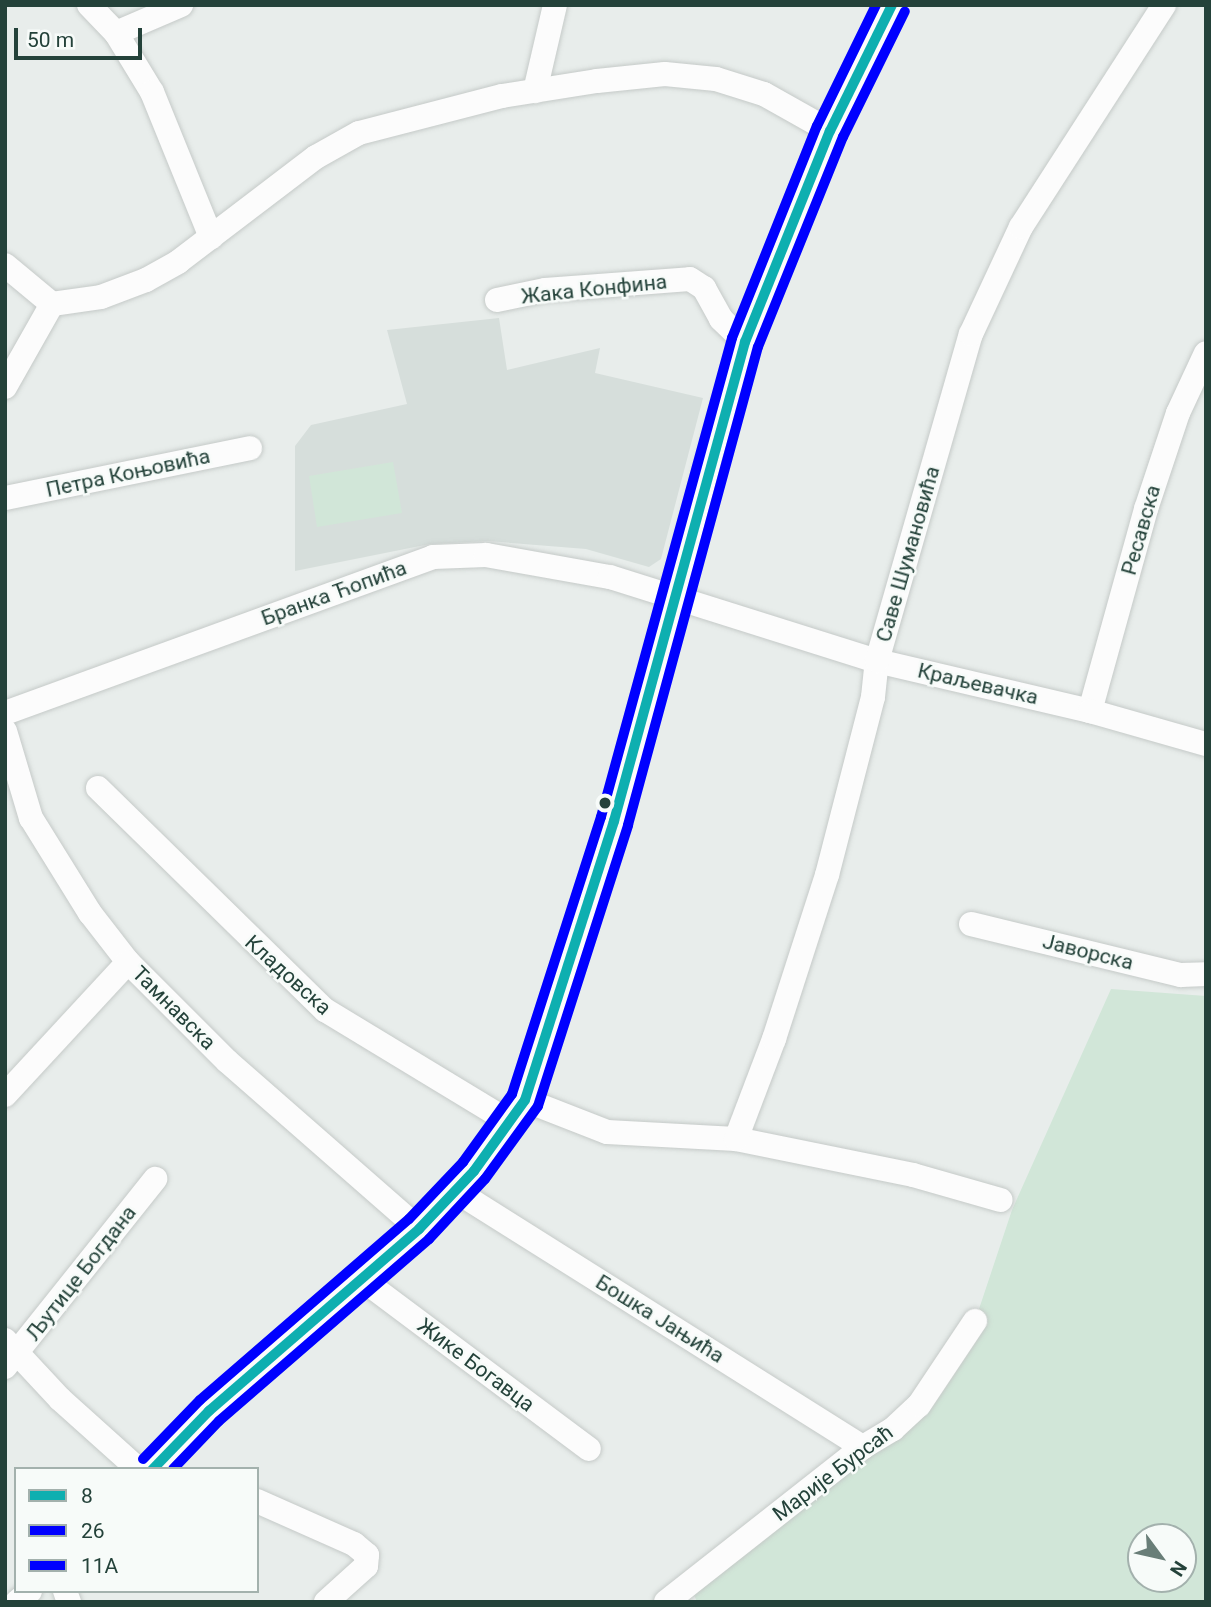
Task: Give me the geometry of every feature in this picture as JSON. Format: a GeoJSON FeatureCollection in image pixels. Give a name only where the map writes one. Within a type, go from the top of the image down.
{"type":"FeatureCollection","features":[{"type":"Feature","properties":{"kind":"street"},"geometry":{"type":"LineString","coordinates":[[89,5],[116,33],[163,113],[211,237]]}},
{"type":"Feature","properties":{"kind":"street"},"geometry":{"type":"LineString","coordinates":[[116,33],[181,5]]}},
{"type":"Feature","properties":{"kind":"street"},"geometry":{"type":"LineString","coordinates":[[535,91],[555,5]]}},
{"type":"Feature","properties":{"kind":"street"},"geometry":{"type":"LineString","coordinates":[[166,1466],[209,1411],[419,1229],[456,1191],[525,1100],[614,821],[672,597],[745,342],[830,131],[892,5]]}},
{"type":"Feature","properties":{"kind":"street","name":"Саве Шумановића"},"geometry":{"type":"LineString","coordinates":[[736,1139],[774,1039],[828,875],[873,697],[877,661],[971,334],[1021,227],[1164,5]]}},
{"type":"Feature","properties":{"kind":"street"},"geometry":{"type":"LineString","coordinates":[[5,387],[52,304],[129,288],[178,262],[316,158],[359,133],[535,91],[647,75],[687,74],[764,94],[830,131]]}},
{"type":"Feature","properties":{"kind":"street"},"geometry":{"type":"LineString","coordinates":[[5,265],[52,304]]}},
{"type":"Feature","properties":{"kind":"street","name":"Жака Конфина"},"geometry":{"type":"LineString","coordinates":[[497,300],[545,290],[690,279],[704,288],[721,319],[745,342]]}},
{"type":"Feature","properties":{"kind":"street","name":"Ресавска"},"geometry":{"type":"LineString","coordinates":[[1090,711],[1146,509],[1178,413],[1206,353]]}},
{"type":"Feature","properties":{"kind":"street","name":"Петра Коњовића"},"geometry":{"type":"LineString","coordinates":[[5,498],[250,448]]}},
{"type":"Feature","properties":{"kind":"street","name":"Бранка Ћопића"},"geometry":{"type":"LineString","coordinates":[[5,713],[433,557],[486,555],[528,561],[610,577],[672,597]]}},
{"type":"Feature","properties":{"kind":"street","name":"Краљевачка"},"geometry":{"type":"LineString","coordinates":[[672,597],[877,661],[1090,711],[1206,744]]}},
{"type":"Feature","properties":{"kind":"street","name":"Тамнавска"},"geometry":{"type":"LineString","coordinates":[[5,731],[32,818],[128,962],[227,1061],[419,1229]]}},
{"type":"Feature","properties":{"kind":"street","name":"Кладовска"},"geometry":{"type":"LineString","coordinates":[[98,788],[325,1010],[510,1122]]}},
{"type":"Feature","properties":{"kind":"street","name":"Јаворска"},"geometry":{"type":"LineString","coordinates":[[971,924],[1181,975],[1206,974]]}},
{"type":"Feature","properties":{"kind":"street"},"geometry":{"type":"LineString","coordinates":[[5,1095],[128,962]]}},
{"type":"Feature","properties":{"kind":"street"},"geometry":{"type":"LineString","coordinates":[[525,1100],[607,1132],[736,1139],[913,1175],[1002,1200]]}},
{"type":"Feature","properties":{"kind":"street","name":"Љутице Богдана"},"geometry":{"type":"LineString","coordinates":[[9,1354],[155,1179]]}},
{"type":"Feature","properties":{"kind":"street","name":"Бошка Јањића"},"geometry":{"type":"LineString","coordinates":[[456,1191],[863,1447]]}},
{"type":"Feature","properties":{"kind":"street","name":"Жике Богавца"},"geometry":{"type":"LineString","coordinates":[[363,1280],[589,1449]]}},
{"type":"Feature","properties":{"kind":"street","name":"Марије Бурсаћ"},"geometry":{"type":"LineString","coordinates":[[666,1602],[919,1405],[975,1321]]}},
{"type":"Feature","properties":{"kind":"street"},"geometry":{"type":"LineString","coordinates":[[9,1354],[136,1467]]}},
{"type":"Feature","properties":{"kind":"street"},"geometry":{"type":"LineString","coordinates":[[259,1503],[354,1544],[368,1555],[366,1566],[326,1602]]}},
{"type":"Feature","properties":{"kind":"shaded area"},"geometry":{"type":"Polygon","coordinates":[[[499,318],[507,370],[600,348],[595,373],[703,398],[661,559],[649,567],[586,549],[488,541],[430,544],[295,571],[295,446],[311,425],[407,404],[387,330],[499,318]]]}},
{"type":"Feature","properties":{"kind":"green space"},"geometry":{"type":"Polygon","coordinates":[[[393,462],[402,513],[317,527],[309,476],[393,462]]]}},
{"type":"Feature","properties":{"kind":"green space"},"geometry":{"type":"Polygon","coordinates":[[[1111,989],[1206,996],[1206,1602],[697,1602],[691,1588],[893,1429],[975,1321],[1012,1210],[1111,989]]]}},
{"type":"Feature","properties":{"kind":"transit line","name":"11А"},"geometry":{"type":"LineString","coordinates":[[143,1459],[200,1400],[409,1219],[463,1162],[512,1094],[601,817],[732,338],[817,126],[876,5]]}},
{"type":"Feature","properties":{"kind":"transit line","name":"8"},"geometry":{"type":"LineString","coordinates":[[155,1467],[209,1411],[419,1229],[474,1171],[525,1100],[614,821],[745,342],[830,131],[892,5]]}},
{"type":"Feature","properties":{"kind":"transit line","name":"26"},"geometry":{"type":"LineString","coordinates":[[175,1467],[219,1421],[429,1239],[485,1179],[538,1106],[628,825],[758,347],[843,137],[905,11]]}}]}
